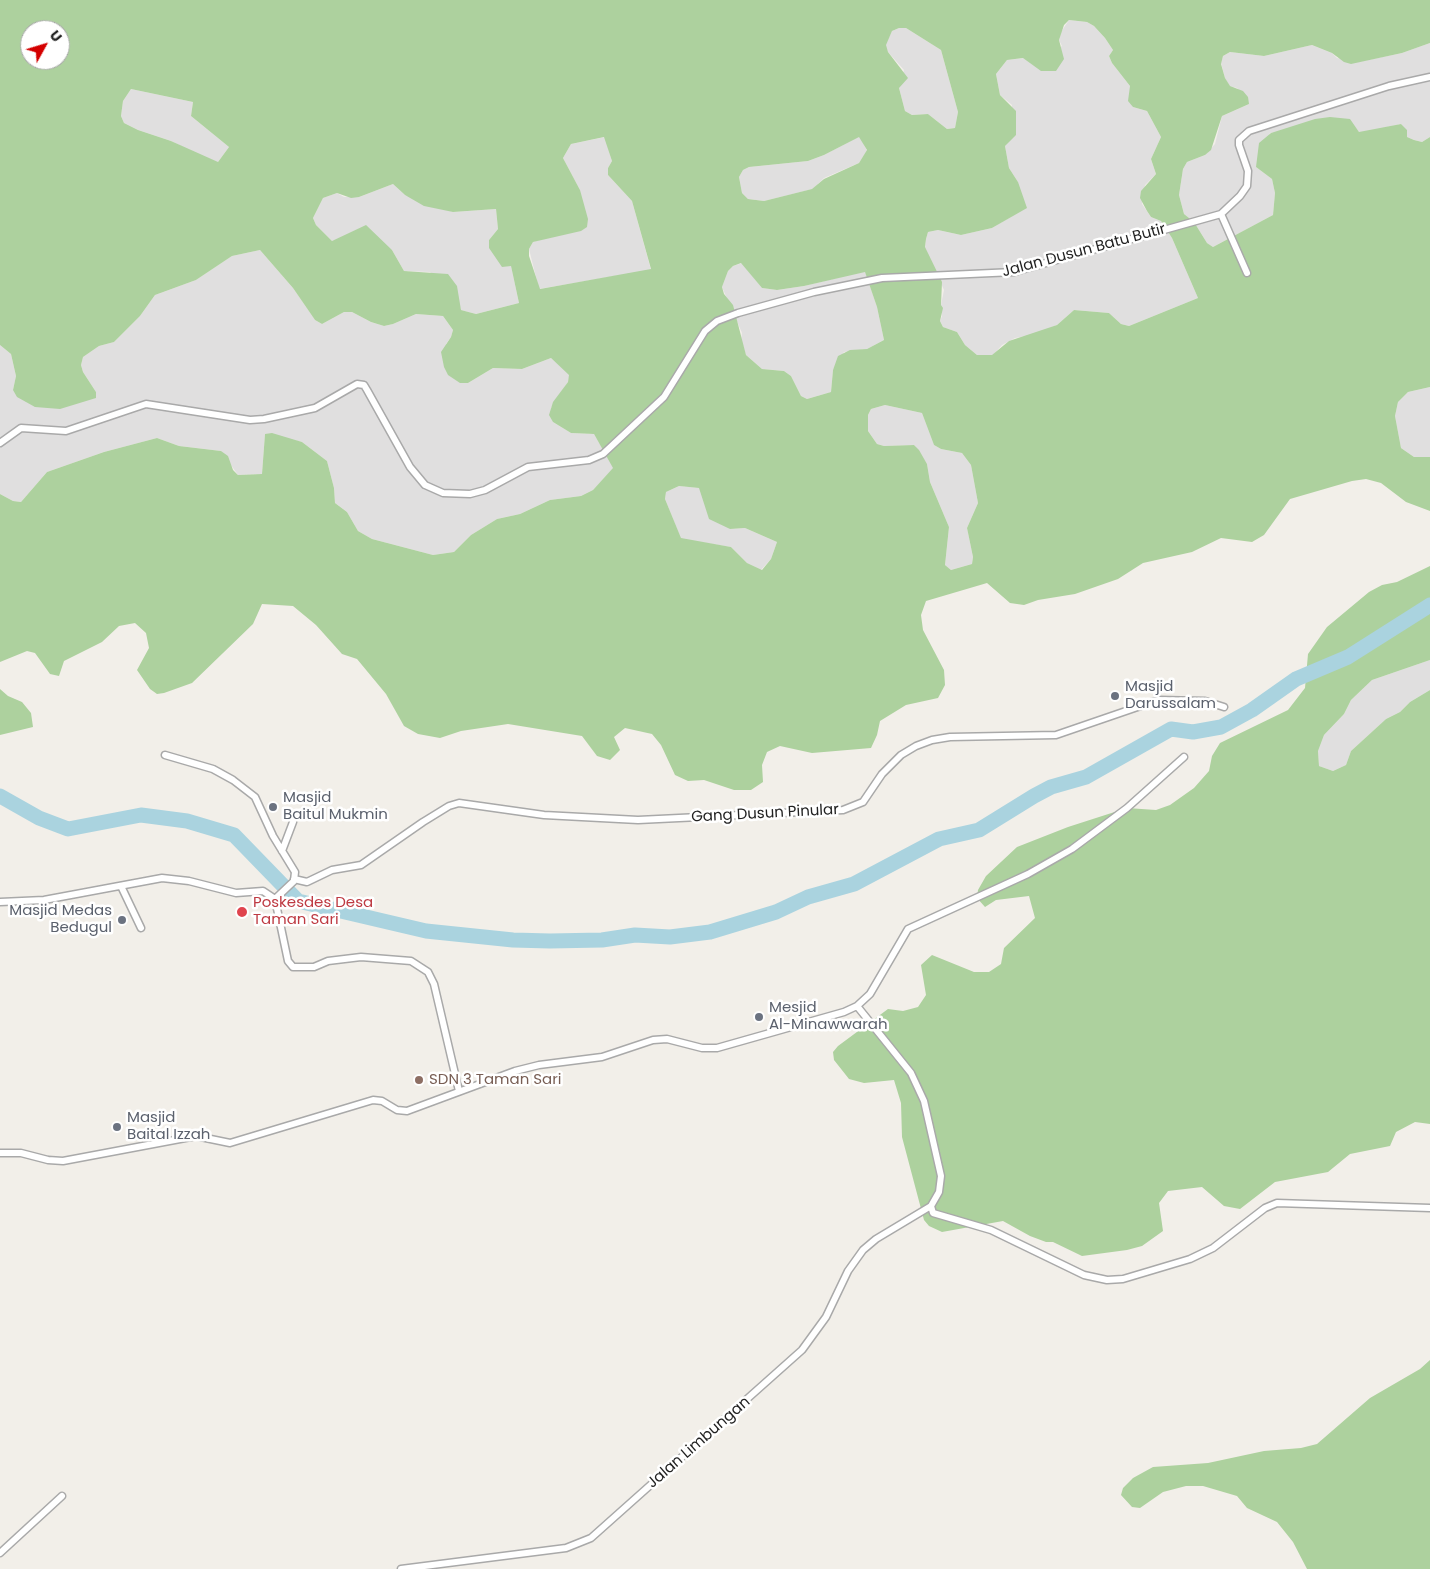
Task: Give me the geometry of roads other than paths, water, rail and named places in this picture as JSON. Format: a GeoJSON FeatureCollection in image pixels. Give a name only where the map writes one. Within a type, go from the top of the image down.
{"type":"FeatureCollection","features":[{"type":"Feature","properties":{"kind":"street","name":"Jalan Dusun Batu Butir"},"geometry":{"type":"LineString","coordinates":[[0,443],[21,428],[66,431],[146,404],[250,420],[264,419],[314,408],[357,384],[364,385],[410,467],[425,485],[442,493],[470,494],[485,490],[528,468],[589,460],[603,454],[664,397],[705,331],[717,321],[738,313],[814,292],[882,278],[1014,272],[1221,214],[1240,196],[1246,186],[1248,171],[1239,145],[1240,140],[1249,131],[1389,86],[1430,77]]}},
{"type":"Feature","properties":{"kind":"street"},"geometry":{"type":"LineString","coordinates":[[1221,214],[1247,273]]}},
{"type":"Feature","properties":{"kind":"street","name":"Gang Dusun Pinular"},"geometry":{"type":"LineString","coordinates":[[293,882],[307,882],[332,870],[361,865],[423,822],[449,806],[459,803],[544,815],[638,820],[844,810],[854,807],[867,798],[882,774],[901,755],[916,746],[932,740],[950,737],[1056,735],[1158,700],[1205,701],[1224,707]]}},
{"type":"Feature","properties":{"kind":"street"},"geometry":{"type":"LineString","coordinates":[[165,755],[212,769],[250,793],[258,803],[273,836],[295,870],[293,882],[277,896]]}},
{"type":"Feature","properties":{"kind":"street"},"geometry":{"type":"LineString","coordinates":[[0,1154],[21,1153],[63,1161],[199,1136],[219,1143],[230,1143],[370,1101],[382,1101],[398,1110],[407,1111],[527,1068],[596,1058],[653,1040],[675,1040],[702,1048],[724,1047],[844,1012],[858,1006],[870,994],[908,929],[1028,874],[1072,849],[1127,808],[1184,757]]}},
{"type":"Feature","properties":{"kind":"street"},"geometry":{"type":"LineString","coordinates":[[282,851],[293,822]]}},
{"type":"Feature","properties":{"kind":"street"},"geometry":{"type":"LineString","coordinates":[[0,902],[44,900],[169,878],[236,893],[266,892],[277,896]]}},
{"type":"Feature","properties":{"kind":"street"},"geometry":{"type":"LineString","coordinates":[[121,886],[141,928]]}},
{"type":"Feature","properties":{"kind":"street"},"geometry":{"type":"LineString","coordinates":[[277,896],[288,961],[293,967],[314,967],[328,960],[361,957],[411,961],[425,970],[432,980],[459,1091]]}},
{"type":"Feature","properties":{"kind":"street"},"geometry":{"type":"LineString","coordinates":[[858,1006],[911,1073],[924,1100],[941,1176],[940,1187],[931,1206],[932,1212],[936,1216],[991,1230],[1084,1275],[1115,1280],[1139,1276],[1198,1256],[1213,1248],[1265,1208],[1276,1203],[1430,1208]]}},
{"type":"Feature","properties":{"kind":"street","name":"Jalan Limbungan"},"geometry":{"type":"LineString","coordinates":[[402,1569],[566,1548],[591,1538],[802,1350],[826,1317],[852,1264],[863,1250],[876,1239],[931,1206]]}},
{"type":"Feature","properties":{"kind":"street"},"geometry":{"type":"LineString","coordinates":[[0,1553],[62,1496]]}},
{"type":"Feature","properties":{"kind":"waterway"},"geometry":{"type":"LineString","coordinates":[[0,796],[39,818],[68,829],[141,815],[187,821],[234,835],[298,901],[426,931],[513,940],[550,941],[602,940],[635,935],[670,937],[710,932],[776,912],[808,897],[854,884],[939,839],[979,830],[1051,787],[1086,777],[1171,729],[1193,732],[1221,727],[1252,710],[1296,679],[1348,657],[1430,605]]}},
{"type":"Feature","properties":{"kind":"place","name":"Masjid Darussalam"},"geometry":{"type":"Point","coordinates":[1115,696]}},
{"type":"Feature","properties":{"kind":"place","name":"Masjid Baitul Mukmin"},"geometry":{"type":"Point","coordinates":[273,807]}},
{"type":"Feature","properties":{"kind":"place","name":"Poskesdes Desa Taman Sari"},"geometry":{"type":"Point","coordinates":[242,912]}},
{"type":"Feature","properties":{"kind":"place","name":"Masjid Medas Bedugul"},"geometry":{"type":"Point","coordinates":[122,920]}},
{"type":"Feature","properties":{"kind":"place","name":"Mesjid Al-Minawwarah"},"geometry":{"type":"Point","coordinates":[759,1017]}},
{"type":"Feature","properties":{"kind":"place","name":"SDN 3 Taman Sari"},"geometry":{"type":"Point","coordinates":[419,1080]}},
{"type":"Feature","properties":{"kind":"place","name":"Masjid Baital Izzah"},"geometry":{"type":"Point","coordinates":[117,1127]}}]}
